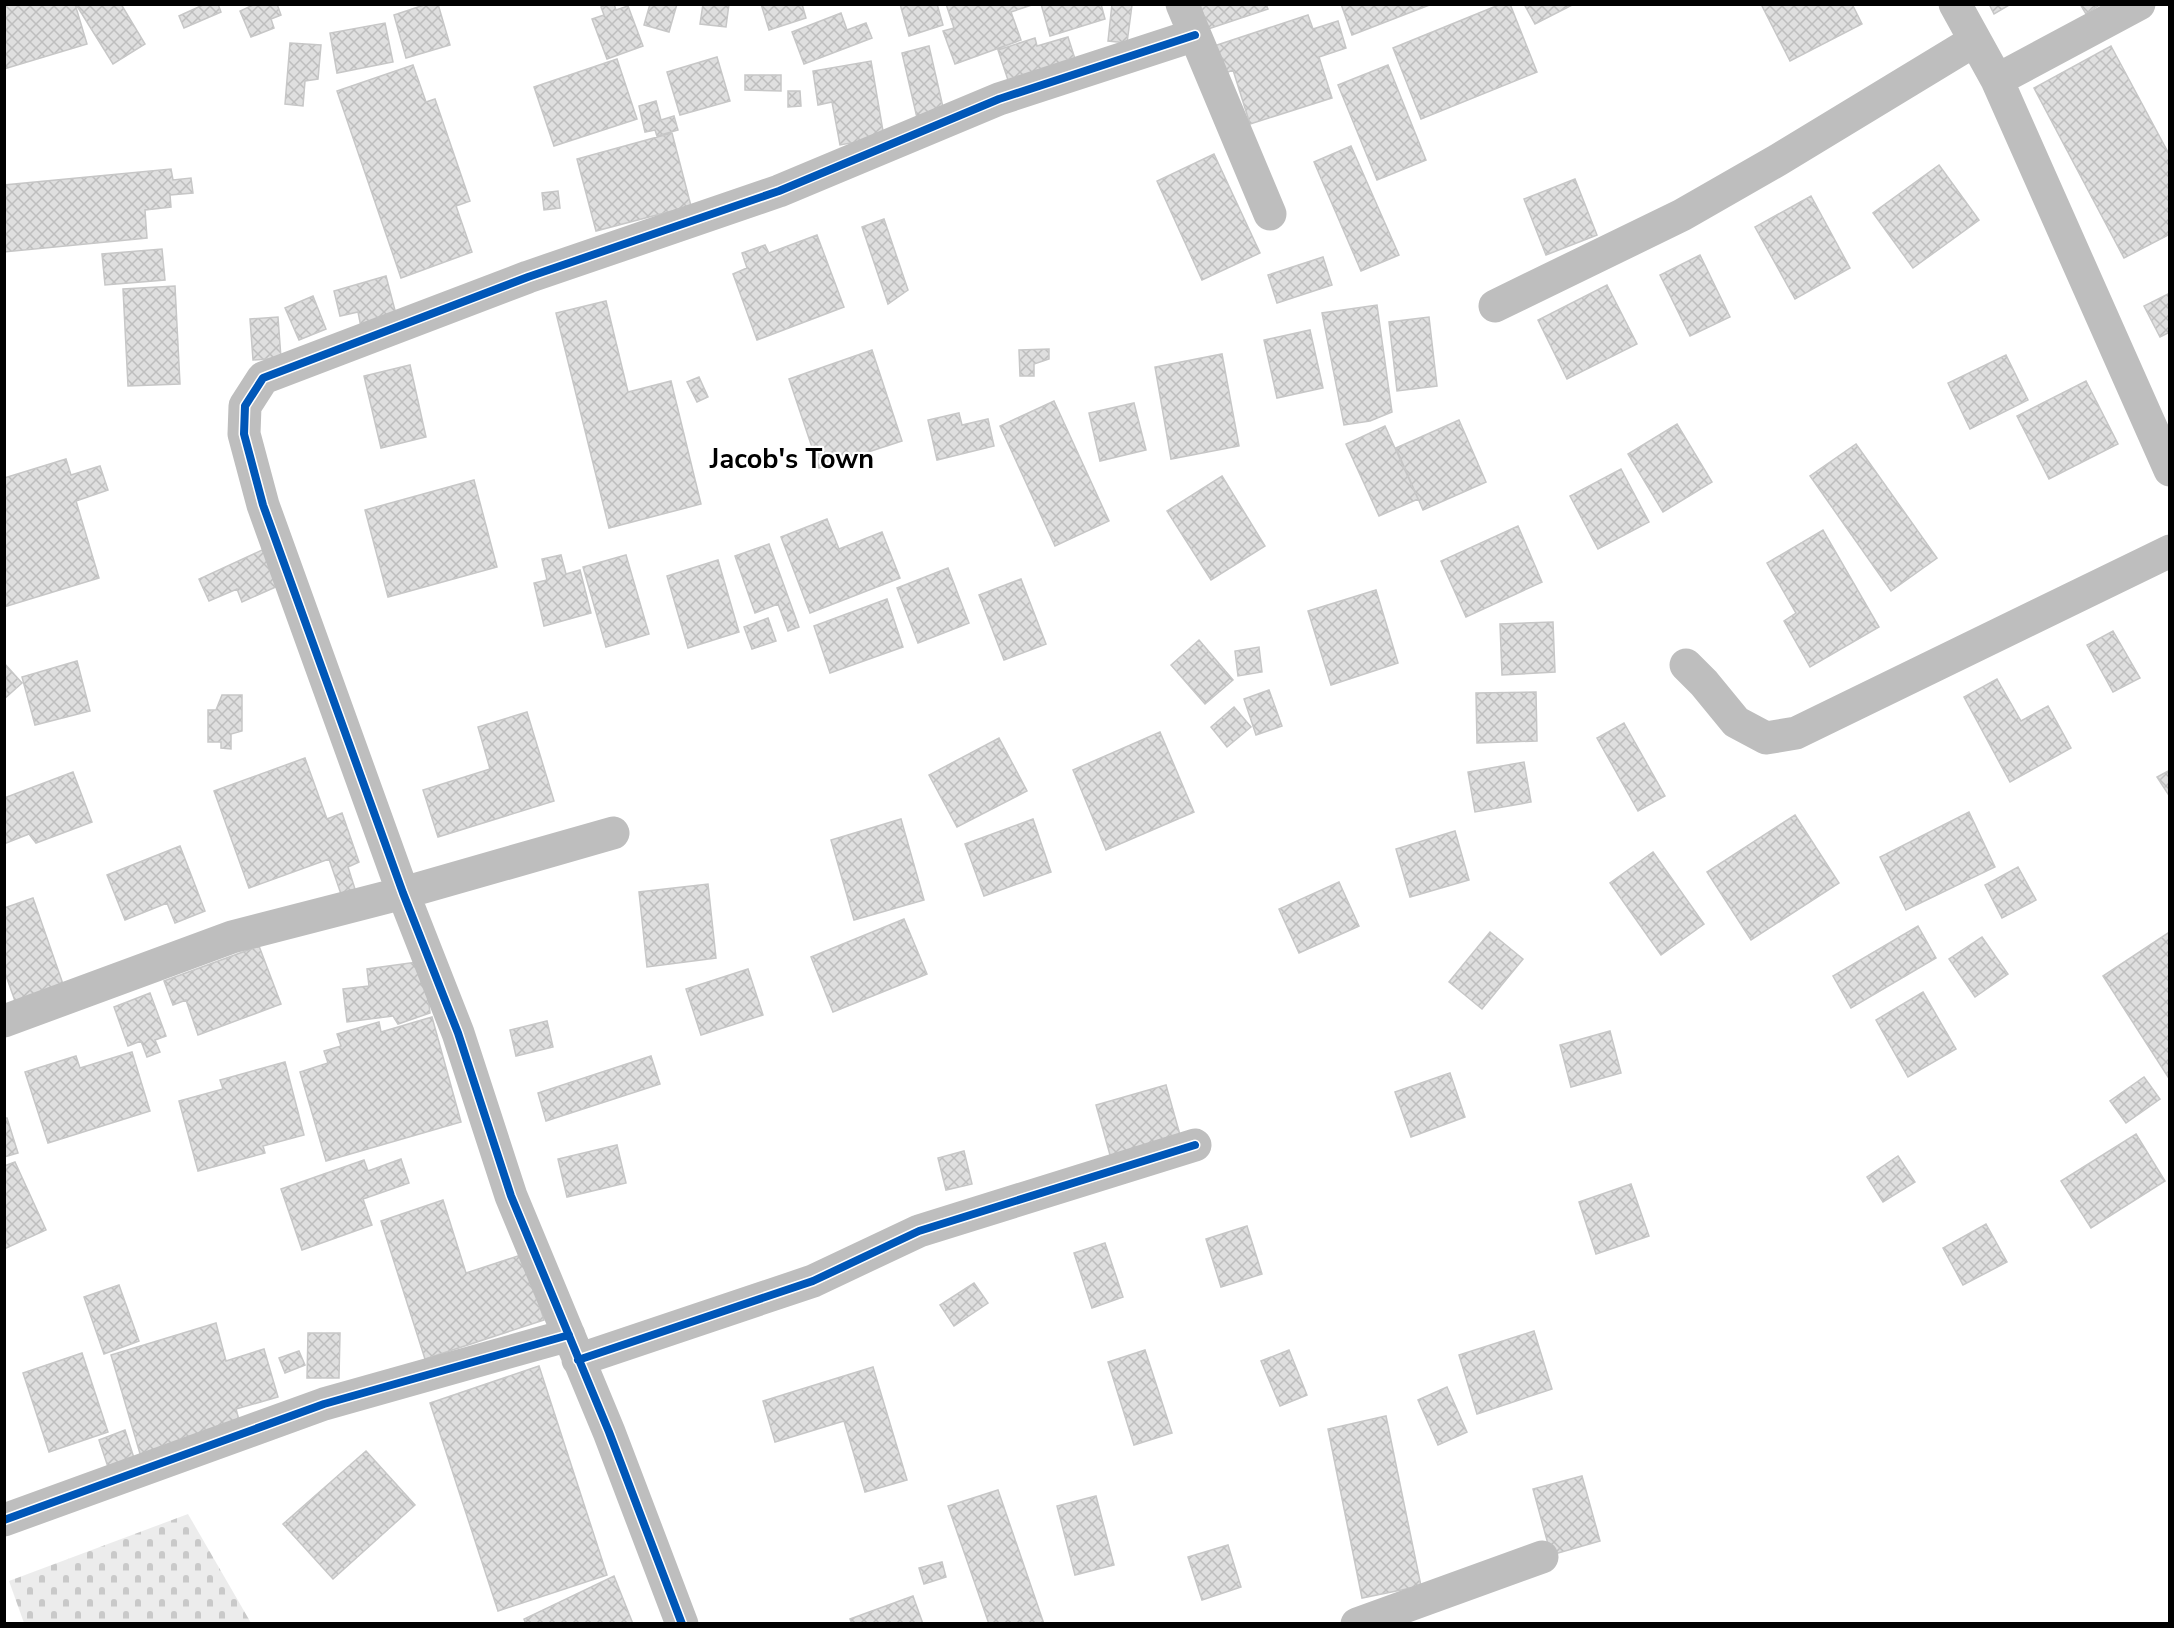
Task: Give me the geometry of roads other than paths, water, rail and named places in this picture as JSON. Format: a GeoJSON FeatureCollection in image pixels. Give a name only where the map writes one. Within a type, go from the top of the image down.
{"type":"FeatureCollection","features":[{"type":"Feature","properties":{"kind":"street"},"geometry":{"type":"LineString","coordinates":[[1182,4],[1270,213]]}},
{"type":"Feature","properties":{"kind":"street"},"geometry":{"type":"LineString","coordinates":[[1955,4],[1997,80],[2169,470]]}},
{"type":"Feature","properties":{"kind":"street"},"geometry":{"type":"LineString","coordinates":[[1997,80],[2139,4]]}},
{"type":"Feature","properties":{"kind":"street"},"geometry":{"type":"LineString","coordinates":[[682,1623],[609,1432],[511,1196],[458,1034],[403,893],[263,505],[244,434],[244,406],[263,378],[528,277],[779,191],[999,99],[1195,34]]}},
{"type":"Feature","properties":{"kind":"street"},"geometry":{"type":"LineString","coordinates":[[1495,306],[1682,215],[1778,160],[1974,41]]}},
{"type":"Feature","properties":{"kind":"street"},"geometry":{"type":"LineString","coordinates":[[1686,665],[1736,722],[1766,738],[1796,734],[2169,551]]}},
{"type":"Feature","properties":{"kind":"street"},"geometry":{"type":"LineString","coordinates":[[4,1021],[232,937],[403,893],[613,833]]}},
{"type":"Feature","properties":{"kind":"street"},"geometry":{"type":"LineString","coordinates":[[4,1520],[324,1404],[574,1347],[813,1281],[919,1231],[1195,1145]]}},
{"type":"Feature","properties":{"kind":"street"},"geometry":{"type":"LineString","coordinates":[[1357,1623],[1542,1557]]}},
{"type":"Feature","properties":{"kind":"district","name":"Jacob's Town"},"geometry":{"type":"Point","coordinates":[792,459]}}]}
